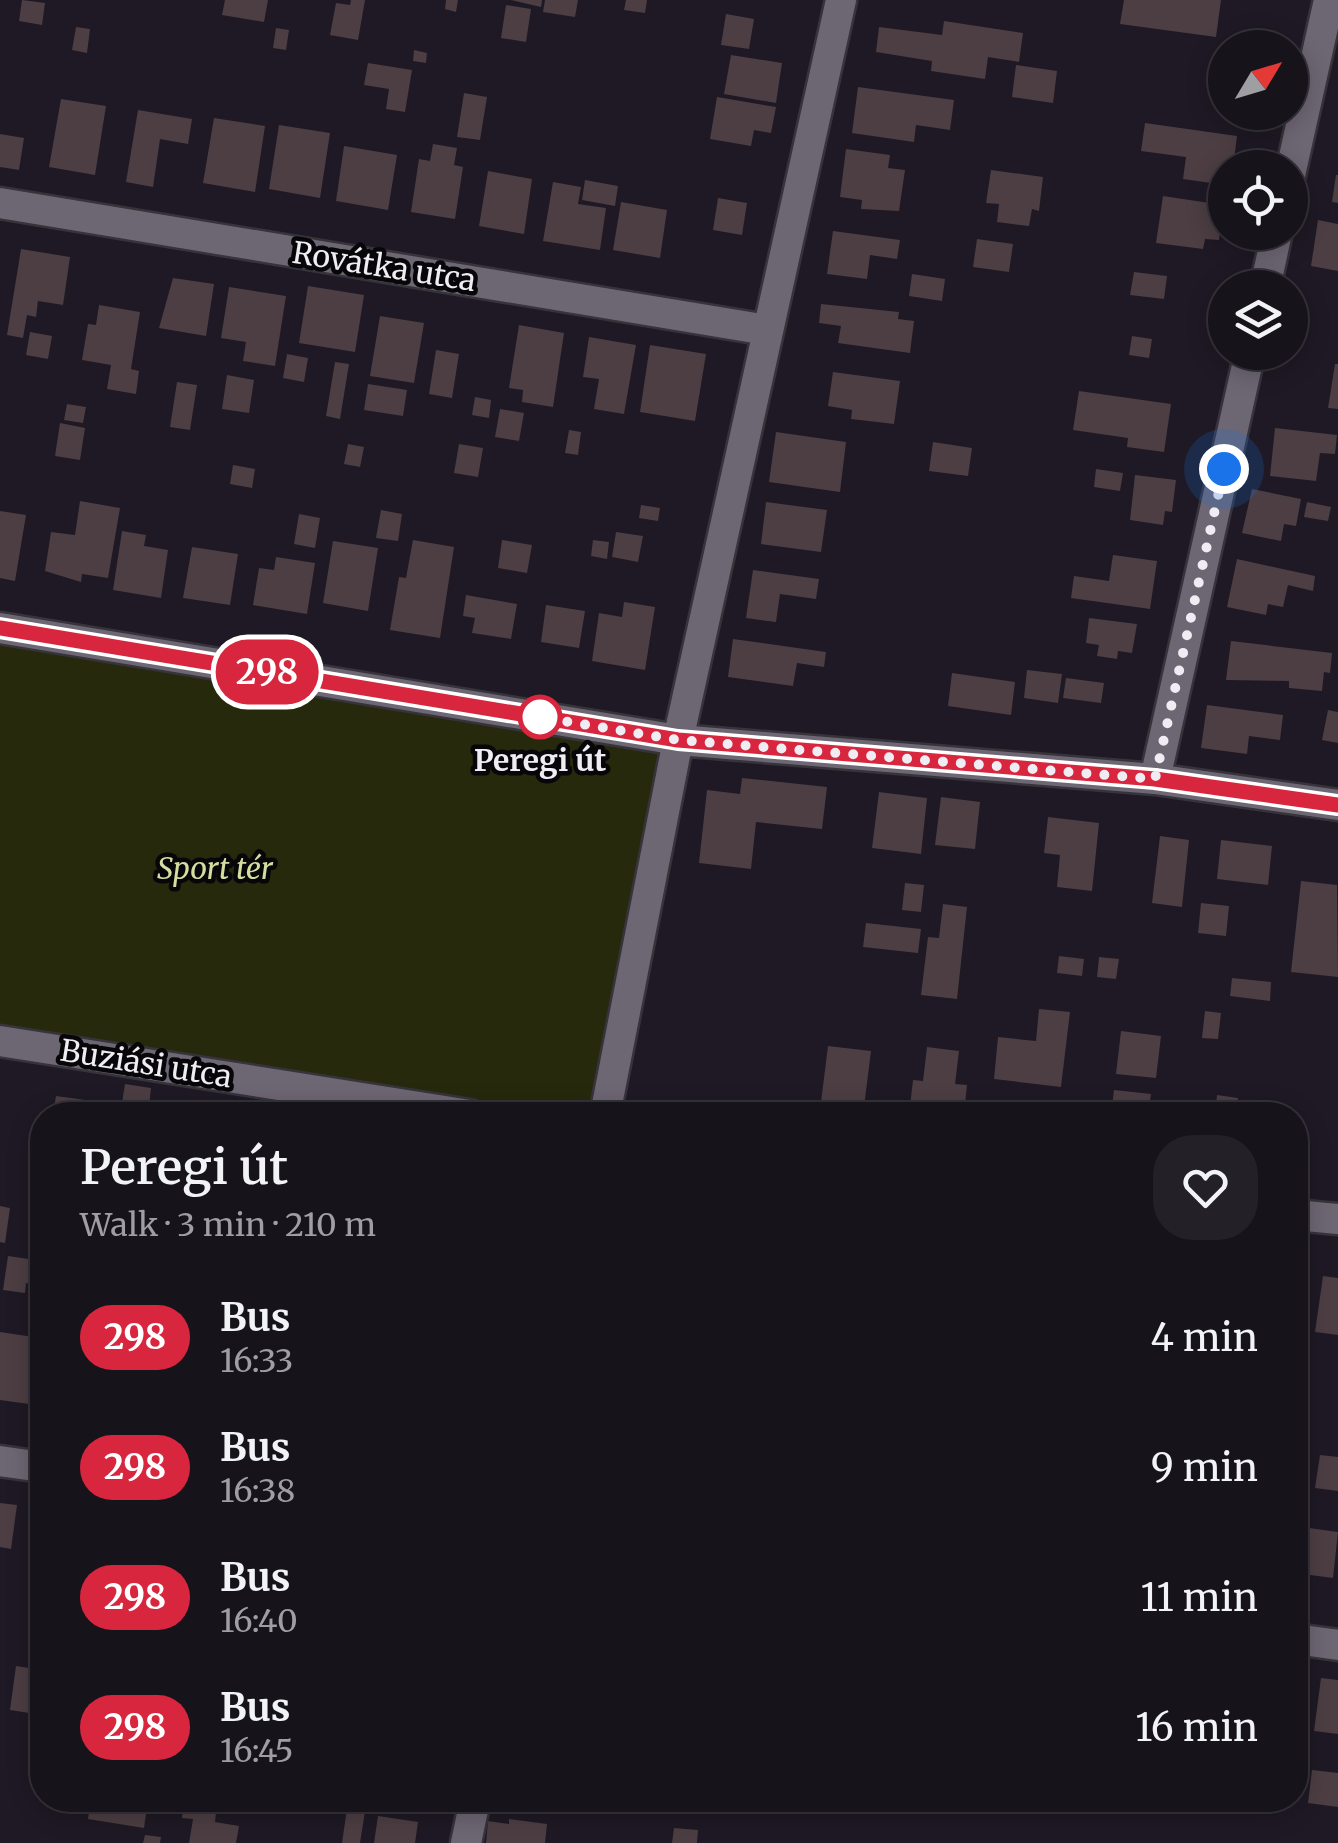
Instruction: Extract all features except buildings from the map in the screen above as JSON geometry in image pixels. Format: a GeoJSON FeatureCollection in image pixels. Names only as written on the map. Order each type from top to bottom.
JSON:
{"type":"FeatureCollection","features":[{"type":"Feature","properties":{"kind":"street"},"geometry":{"type":"LineString","coordinates":[[608,1102],[678,740],[842,0]]}},
{"type":"Feature","properties":{"kind":"street"},"geometry":{"type":"LineString","coordinates":[[1296,150],[1329,0]]}},
{"type":"Feature","properties":{"kind":"street","name":"Rovátka utca"},"geometry":{"type":"LineString","coordinates":[[0,204],[767,330]]}},
{"type":"Feature","properties":{"kind":"street"},"geometry":{"type":"LineString","coordinates":[[1155,779],[1246,370]]}},
{"type":"Feature","properties":{"kind":"street"},"geometry":{"type":"LineString","coordinates":[[0,628],[678,740],[1155,779],[1338,806]]}},
{"type":"Feature","properties":{"kind":"street","name":"Buziási utca"},"geometry":{"type":"LineString","coordinates":[[0,1041],[387,1102]]}},
{"type":"Feature","properties":{"kind":"street"},"geometry":{"type":"LineString","coordinates":[[1308,1216],[1338,1220]]}},
{"type":"Feature","properties":{"kind":"street"},"geometry":{"type":"LineString","coordinates":[[0,1461],[30,1465]]}},
{"type":"Feature","properties":{"kind":"street"},"geometry":{"type":"LineString","coordinates":[[1308,1641],[1338,1645]]}},
{"type":"Feature","properties":{"kind":"street"},"geometry":{"type":"LineString","coordinates":[[466,1843],[472,1812]]}},
{"type":"Feature","properties":{"kind":"green space","name":"Sport tér"},"geometry":{"type":"Polygon","coordinates":[[[0,628],[678,740],[608,1102],[387,1102],[0,1041],[0,628]]]}},
{"type":"Feature","properties":{"kind":"bus line","name":"298"},"geometry":{"type":"LineString","coordinates":[[0,628],[678,740],[1155,779],[1338,805]]}},
{"type":"Feature","properties":{"kind":"place","name":"Peregi út"},"geometry":{"type":"Point","coordinates":[540,717]}},
{"type":"Feature","properties":{"kind":"route"},"geometry":{"type":"LineString","coordinates":[[540,717],[527,715],[678,740],[1155,779],[1224,469]]}}]}
